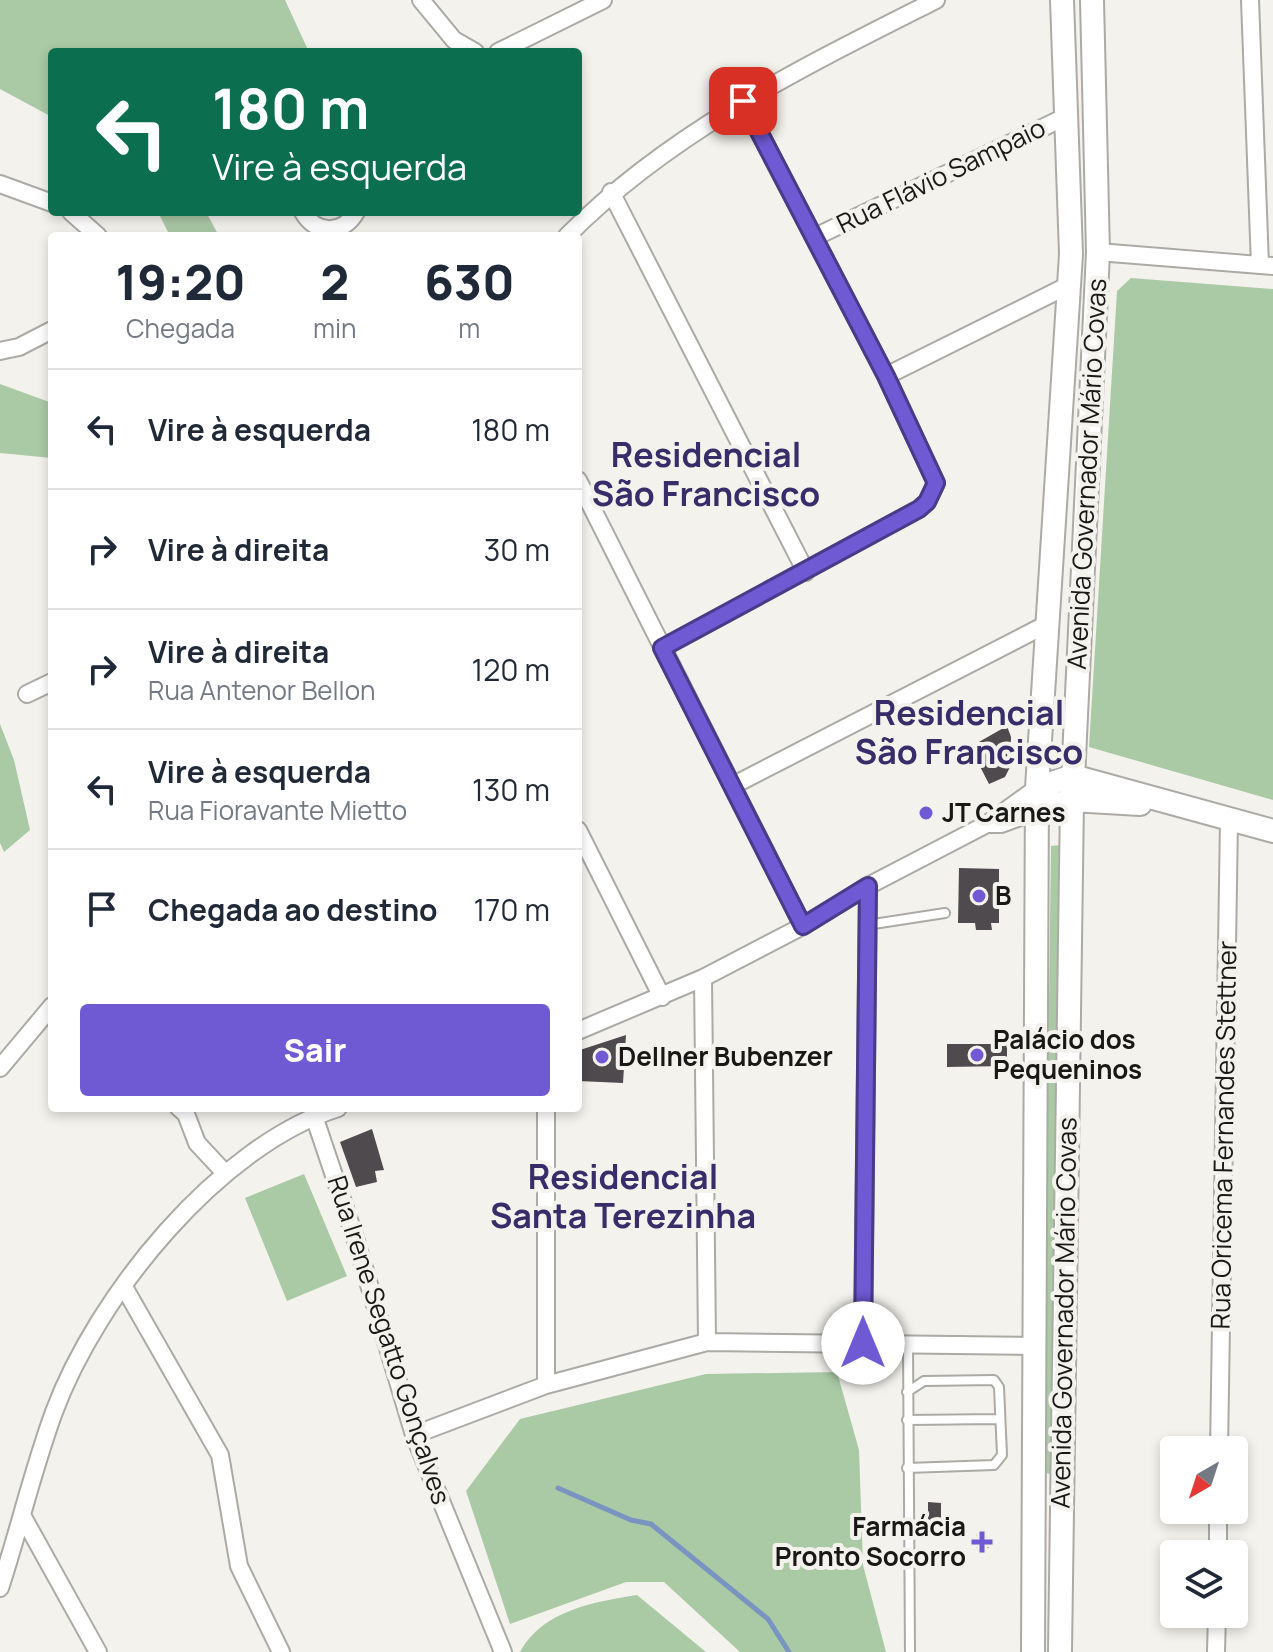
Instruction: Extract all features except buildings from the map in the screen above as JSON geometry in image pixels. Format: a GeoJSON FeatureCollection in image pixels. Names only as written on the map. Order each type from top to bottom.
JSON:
{"type":"FeatureCollection","features":[{"type":"Feature","properties":{"kind":"main road","name":"Avenida Governador Mário Covas"},"geometry":{"type":"LineString","coordinates":[[1033,1652],[1032,1346],[1038,799],[1045,625],[1069,285],[1062,0]]}},
{"type":"Feature","properties":{"kind":"main road","name":"Avenida Governador Mário Covas"},"geometry":{"type":"LineString","coordinates":[[1060,1652],[1072,800],[1098,252],[1092,0]]}},
{"type":"Feature","properties":{"kind":"main road"},"geometry":{"type":"LineString","coordinates":[[1038,799],[1073,776],[1273,831]]}},
{"type":"Feature","properties":{"kind":"main road"},"geometry":{"type":"LineString","coordinates":[[1038,799],[1137,804],[1156,800]]}},
{"type":"Feature","properties":{"kind":"main road","name":"Avenida Governador Mário Covas"},"geometry":{"type":"LineString","coordinates":[[1032,1515],[1048,1524],[1051,1606],[1060,1620]]}},
{"type":"Feature","properties":{"kind":"street"},"geometry":{"type":"LineString","coordinates":[[421,0],[454,40],[467,48]]}},
{"type":"Feature","properties":{"kind":"street"},"geometry":{"type":"LineString","coordinates":[[571,232],[611,192],[743,101],[936,0]]}},
{"type":"Feature","properties":{"kind":"street"},"geometry":{"type":"LineString","coordinates":[[1098,252],[1267,266],[1250,0]]}},
{"type":"Feature","properties":{"kind":"street"},"geometry":{"type":"LineString","coordinates":[[506,48],[599,1]]}},
{"type":"Feature","properties":{"kind":"street"},"geometry":{"type":"LineString","coordinates":[[662,648],[919,509],[933,493],[936,483],[886,376],[743,101]]}},
{"type":"Feature","properties":{"kind":"street","name":"Rua Flávio Sampaio"},"geometry":{"type":"LineString","coordinates":[[815,237],[1067,116]]}},
{"type":"Feature","properties":{"kind":"street"},"geometry":{"type":"LineString","coordinates":[[0,184],[48,202]]}},
{"type":"Feature","properties":{"kind":"street"},"geometry":{"type":"LineString","coordinates":[[611,192],[806,572]]}},
{"type":"Feature","properties":{"kind":"street"},"geometry":{"type":"LineString","coordinates":[[76,216],[94,232]]}},
{"type":"Feature","properties":{"kind":"street"},"geometry":{"type":"LineString","coordinates":[[306,216],[323,230],[344,232]]}},
{"type":"Feature","properties":{"kind":"street"},"geometry":{"type":"LineString","coordinates":[[886,376],[1069,285]]}},
{"type":"Feature","properties":{"kind":"street"},"geometry":{"type":"LineString","coordinates":[[0,351],[19,347],[48,332]]}},
{"type":"Feature","properties":{"kind":"street"},"geometry":{"type":"LineString","coordinates":[[582,488],[803,926]]}},
{"type":"Feature","properties":{"kind":"street"},"geometry":{"type":"LineString","coordinates":[[732,786],[1045,625]]}},
{"type":"Feature","properties":{"kind":"street"},"geometry":{"type":"LineString","coordinates":[[27,694],[48,684]]}},
{"type":"Feature","properties":{"kind":"street"},"geometry":{"type":"LineString","coordinates":[[582,1029],[703,978],[803,926],[868,886],[1038,799]]}},
{"type":"Feature","properties":{"kind":"street","name":"Rua Oricema Fernandes Stettner"},"geometry":{"type":"LineString","coordinates":[[1219,1436],[1229,820]]}},
{"type":"Feature","properties":{"kind":"street"},"geometry":{"type":"LineString","coordinates":[[582,838],[662,997]]}},
{"type":"Feature","properties":{"kind":"street"},"geometry":{"type":"LineString","coordinates":[[863,1343],[868,886]]}},
{"type":"Feature","properties":{"kind":"street"},"geometry":{"type":"LineString","coordinates":[[703,978],[707,1342]]}},
{"type":"Feature","properties":{"kind":"street"},"geometry":{"type":"LineString","coordinates":[[0,1068],[48,1011]]}},
{"type":"Feature","properties":{"kind":"street"},"geometry":{"type":"LineString","coordinates":[[184,1112],[197,1143],[225,1173]]}},
{"type":"Feature","properties":{"kind":"street"},"geometry":{"type":"LineString","coordinates":[[0,1588],[54,1411],[75,1364],[124,1287],[182,1216],[225,1173],[249,1153],[326,1112]]}},
{"type":"Feature","properties":{"kind":"street"},"geometry":{"type":"LineString","coordinates":[[546,1112],[546,1385]]}},
{"type":"Feature","properties":{"kind":"street","name":"Rua Irene Segatto Gonçalves"},"geometry":{"type":"LineString","coordinates":[[314,1116],[414,1435],[503,1652]]}},
{"type":"Feature","properties":{"kind":"street"},"geometry":{"type":"LineString","coordinates":[[124,1287],[220,1455],[239,1566],[281,1652]]}},
{"type":"Feature","properties":{"kind":"street"},"geometry":{"type":"LineString","coordinates":[[414,1435],[546,1385],[707,1342],[1032,1346]]}},
{"type":"Feature","properties":{"kind":"street"},"geometry":{"type":"LineString","coordinates":[[23,1517],[98,1652]]}},
{"type":"Feature","properties":{"kind":"street"},"geometry":{"type":"LineString","coordinates":[[1216,1652],[1217,1628]]}},
{"type":"Feature","properties":{"kind":"lane"},"geometry":{"type":"LineString","coordinates":[[867,925],[945,913]]}},
{"type":"Feature","properties":{"kind":"lane"},"geometry":{"type":"LineString","coordinates":[[908,1344],[910,1652]]}},
{"type":"Feature","properties":{"kind":"lane"},"geometry":{"type":"LineString","coordinates":[[907,1392],[924,1381],[994,1380],[999,1387],[1000,1462],[907,1468]]}},
{"type":"Feature","properties":{"kind":"lane"},"geometry":{"type":"LineString","coordinates":[[907,1420],[998,1419]]}},
{"type":"Feature","properties":{"kind":"green space"},"geometry":{"type":"Polygon","coordinates":[[[0,0],[285,0],[307,48],[48,48],[48,115],[0,89],[0,0]]]}},
{"type":"Feature","properties":{"kind":"green space"},"geometry":{"type":"Polygon","coordinates":[[[160,216],[208,216],[217,232],[168,232],[160,216]]]}},
{"type":"Feature","properties":{"kind":"green space"},"geometry":{"type":"Polygon","coordinates":[[[1131,278],[1273,289],[1273,800],[1089,747],[1117,291],[1131,278]]]}},
{"type":"Feature","properties":{"kind":"green space"},"geometry":{"type":"Polygon","coordinates":[[[0,384],[48,402],[48,458],[0,453],[0,384]]]}},
{"type":"Feature","properties":{"kind":"green space"},"geometry":{"type":"Polygon","coordinates":[[[0,724],[14,760],[30,830],[4,852],[0,843],[0,724]]]}},
{"type":"Feature","properties":{"kind":"green space"},"geometry":{"type":"Polygon","coordinates":[[[1060,845],[1053,1474],[1043,1473],[1051,846],[1060,845]]]}},
{"type":"Feature","properties":{"kind":"green space"},"geometry":{"type":"Polygon","coordinates":[[[304,1174],[347,1276],[287,1301],[245,1198],[304,1174]]]}},
{"type":"Feature","properties":{"kind":"green space"},"geometry":{"type":"Polygon","coordinates":[[[837,1372],[859,1450],[863,1565],[886,1652],[740,1652],[664,1582],[626,1582],[510,1624],[466,1491],[520,1419],[706,1374],[837,1372]]]}},
{"type":"Feature","properties":{"kind":"green space"},"geometry":{"type":"Polygon","coordinates":[[[637,1595],[706,1652],[520,1652],[542,1626],[556,1617],[587,1605],[637,1595]]]}},
{"type":"Feature","properties":{"kind":"waterway"},"geometry":{"type":"LineString","coordinates":[[558,1488],[631,1520],[651,1524],[768,1619],[789,1652]]}},
{"type":"Feature","properties":{"kind":"place","name":"JT Carnes"},"geometry":{"type":"Point","coordinates":[926,813]}},
{"type":"Feature","properties":{"kind":"place","name":"B"},"geometry":{"type":"Point","coordinates":[979,896]}},
{"type":"Feature","properties":{"kind":"place","name":"Palácio dos Pequeninos"},"geometry":{"type":"Point","coordinates":[977,1055]}},
{"type":"Feature","properties":{"kind":"place","name":"Dellner Bubenzer"},"geometry":{"type":"Point","coordinates":[602,1057]}},
{"type":"Feature","properties":{"kind":"place","name":"Farmácia Pronto Socorro"},"geometry":{"type":"Point","coordinates":[982,1542]}},
{"type":"Feature","properties":{"kind":"district","name":"Residencial São Francisco"},"geometry":{"type":"Point","coordinates":[706,474]}},
{"type":"Feature","properties":{"kind":"district","name":"Residencial São Francisco"},"geometry":{"type":"Point","coordinates":[969,732]}},
{"type":"Feature","properties":{"kind":"district","name":"Residencial Santa Terezinha"},"geometry":{"type":"Point","coordinates":[623,1196]}},
{"type":"Feature","properties":{"kind":"route"},"geometry":{"type":"LineString","coordinates":[[743,101],[886,376],[936,483],[933,493],[919,509],[662,648],[803,926],[868,886],[863,1343]]}}]}
